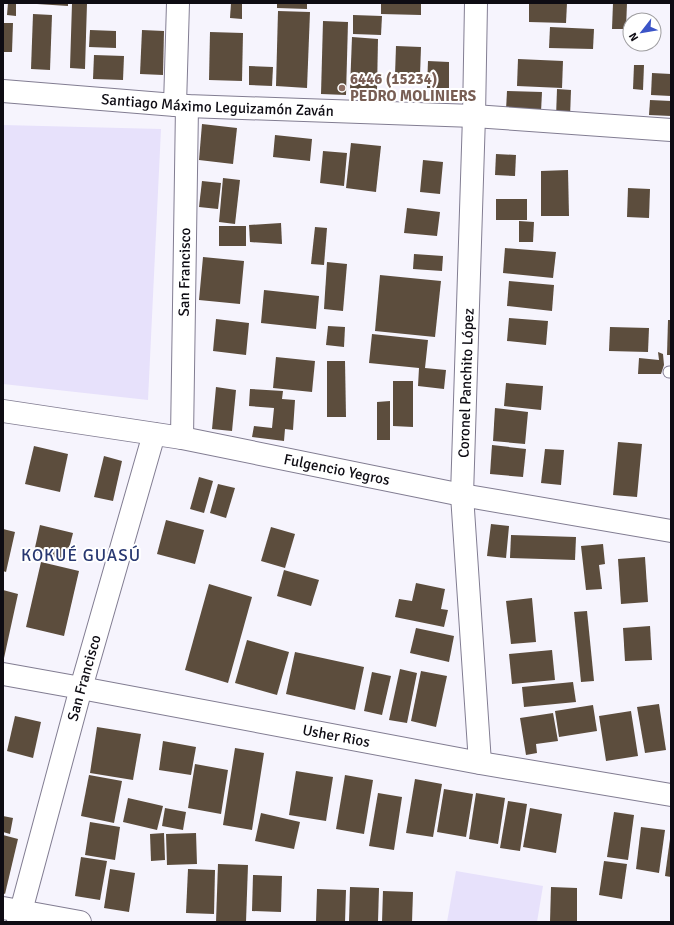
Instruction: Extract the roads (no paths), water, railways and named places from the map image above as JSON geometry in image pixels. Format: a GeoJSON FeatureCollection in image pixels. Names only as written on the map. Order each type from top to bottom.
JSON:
{"type":"FeatureCollection","features":[{"type":"Feature","properties":{"kind":"street","name":"San Francisco"},"geometry":{"type":"LineString","coordinates":[[178,3],[181,105],[182,438]]}},
{"type":"Feature","properties":{"kind":"street","name":"Coronel Panchito López"},"geometry":{"type":"LineString","coordinates":[[476,3],[474,116],[462,495],[480,763]]}},
{"type":"Feature","properties":{"kind":"street","name":"Santiago Máximo Leguizamón Zaván"},"geometry":{"type":"LineString","coordinates":[[3,91],[181,105],[474,116],[671,130]]}},
{"type":"Feature","properties":{"kind":"street","name":"Fulgencio Yegros"},"geometry":{"type":"LineString","coordinates":[[3,411],[182,438],[462,495],[671,531]]}},
{"type":"Feature","properties":{"kind":"street","name":"San Francisco"},"geometry":{"type":"LineString","coordinates":[[14,914],[154,434]]}},
{"type":"Feature","properties":{"kind":"street","name":"Usher Rios"},"geometry":{"type":"LineString","coordinates":[[3,674],[480,763],[671,795]]}},
{"type":"Feature","properties":{"kind":"street"},"geometry":{"type":"LineString","coordinates":[[14,914],[80,922]]}},
{"type":"Feature","properties":{"kind":"place","name":"6446 (15234) PEDRO MOLINIERS"},"geometry":{"type":"Point","coordinates":[342,88]}},
{"type":"Feature","properties":{"kind":"district","name":"KOKUÉ GUASÚ"},"geometry":{"type":"Point","coordinates":[81,555]}}]}
